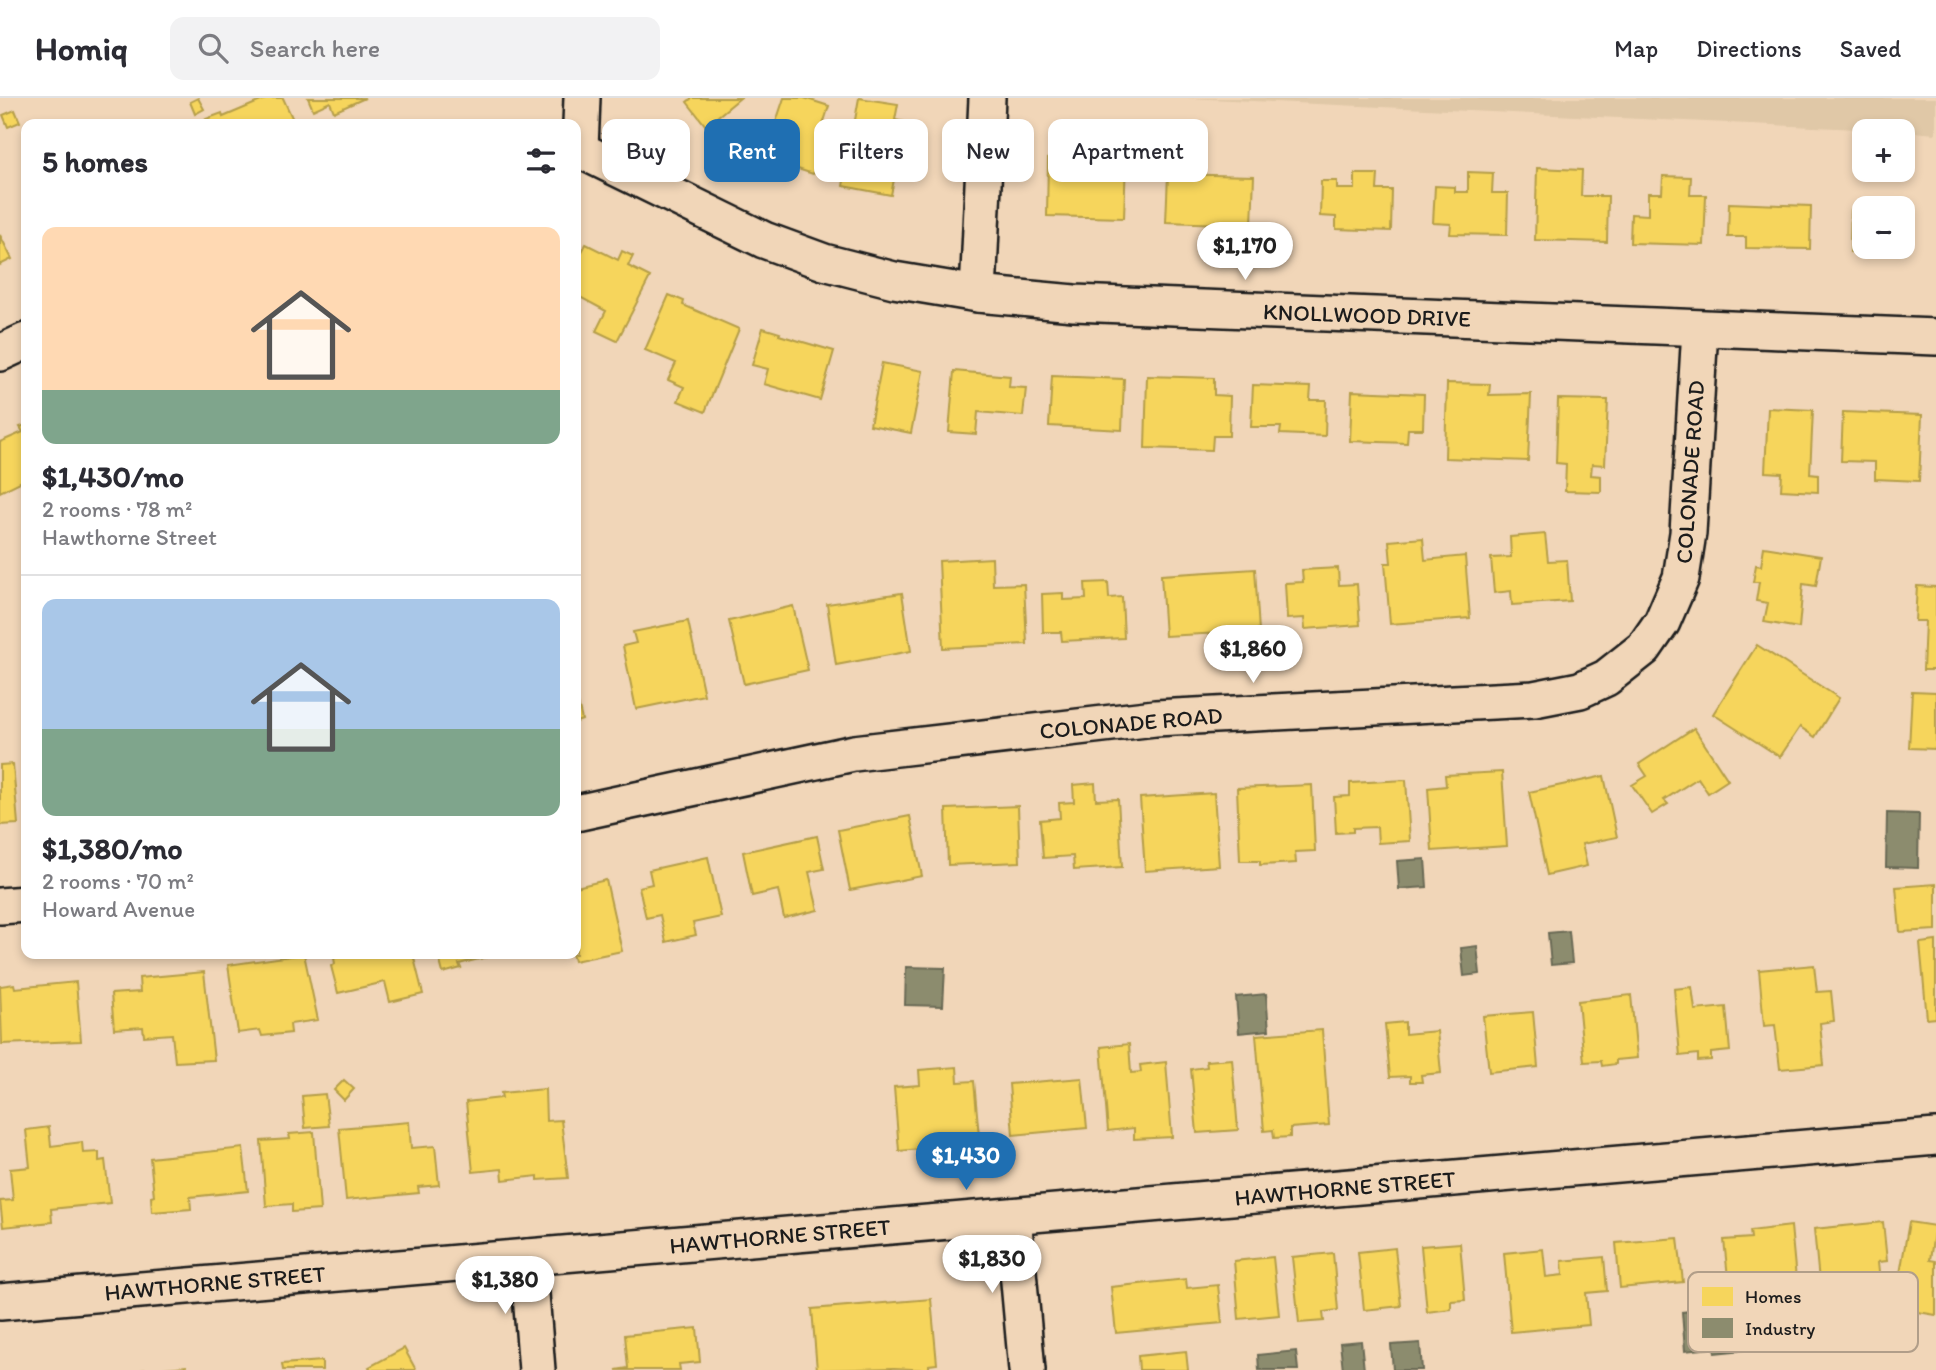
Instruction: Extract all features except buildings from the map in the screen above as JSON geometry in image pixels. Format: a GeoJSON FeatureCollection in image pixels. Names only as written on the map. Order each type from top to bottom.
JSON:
{"type":"FeatureCollection","features":[{"type":"Feature","properties":{"kind":"street"},"geometry":{"type":"LineString","coordinates":[[580,119],[582,98]]}},
{"type":"Feature","properties":{"kind":"street"},"geometry":{"type":"LineString","coordinates":[[978,294],[987,98]]}},
{"type":"Feature","properties":{"kind":"street","name":"KNOLLWOOD DRIVE"},"geometry":{"type":"LineString","coordinates":[[581,150],[764,240],[811,258],[894,280],[978,294],[1088,304],[1936,337]]}},
{"type":"Feature","properties":{"kind":"street","name":"COLONADE ROAD"},"geometry":{"type":"LineString","coordinates":[[581,812],[854,752],[1155,718],[1534,699],[1580,690],[1606,678],[1644,648],[1662,622],[1681,578],[1688,533],[1700,329]]}},
{"type":"Feature","properties":{"kind":"street"},"geometry":{"type":"LineString","coordinates":[[0,353],[21,343]]}},
{"type":"Feature","properties":{"kind":"street"},"geometry":{"type":"LineString","coordinates":[[0,906],[21,904]]}},
{"type":"Feature","properties":{"kind":"street","name":"HAWTHORNE STREET"},"geometry":{"type":"LineString","coordinates":[[0,1302],[1936,1137]]}},
{"type":"Feature","properties":{"kind":"street"},"geometry":{"type":"LineString","coordinates":[[1013,1216],[1027,1370]]}},
{"type":"Feature","properties":{"kind":"street"},"geometry":{"type":"LineString","coordinates":[[528,1257],[537,1370]]}},
{"type":"Feature","properties":{"kind":"shaded area"},"geometry":{"type":"Polygon","coordinates":[[[1187,98],[1936,98],[1936,134],[1915,132],[1915,119],[1852,119],[1852,129],[1187,98]]]}}]}
